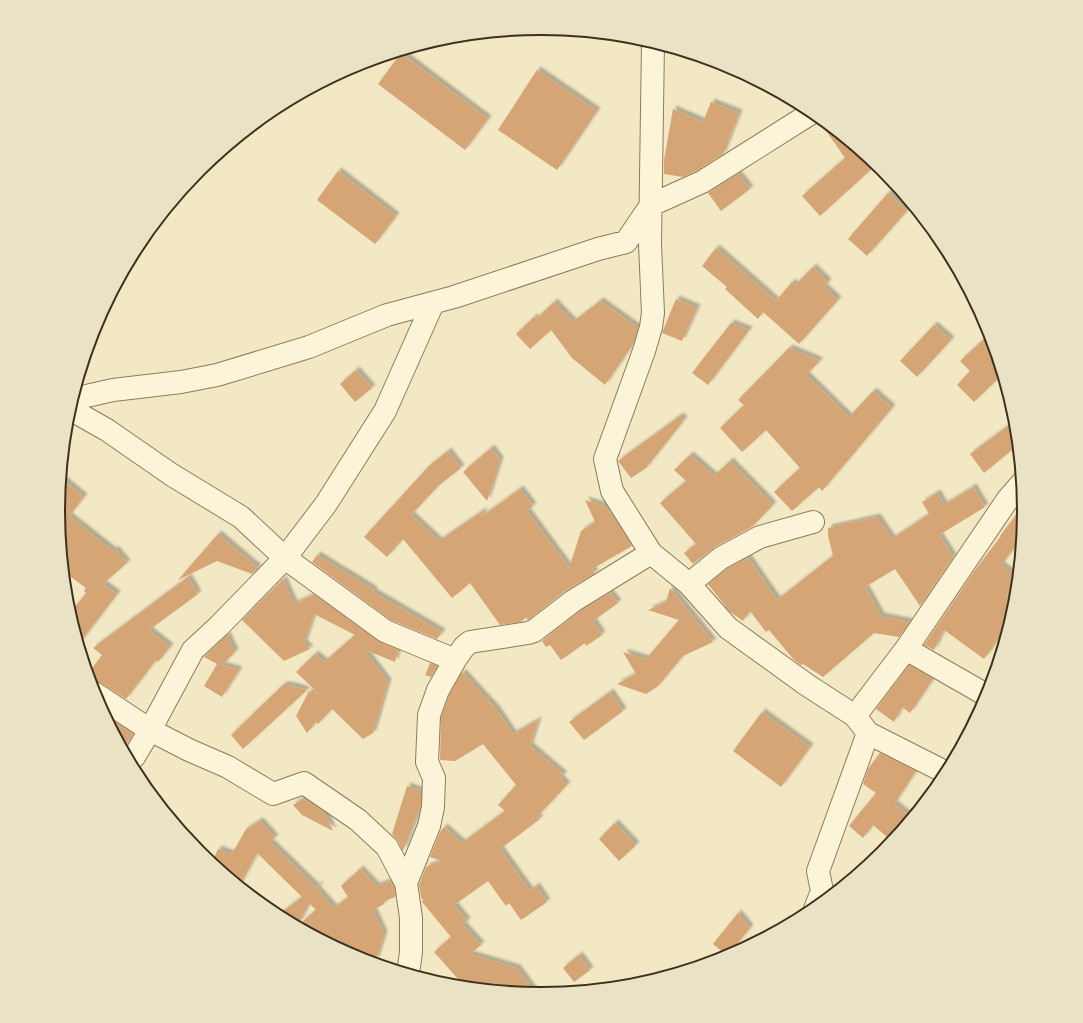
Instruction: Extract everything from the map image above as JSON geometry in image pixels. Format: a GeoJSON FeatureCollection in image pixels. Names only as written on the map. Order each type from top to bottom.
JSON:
{"type":"FeatureCollection","features":[{"type":"Feature","properties":{"kind":"street"},"geometry":{"type":"LineString","coordinates":[[653,48],[651,327],[644,351],[605,459],[612,491],[651,553],[689,584],[728,628],[807,685],[855,716],[868,733],[942,770]]}},
{"type":"Feature","properties":{"kind":"street"},"geometry":{"type":"LineString","coordinates":[[79,399],[114,390],[181,382],[216,375],[309,347],[387,315],[433,303],[598,249],[626,242],[651,205],[702,182],[807,116]]}},
{"type":"Feature","properties":{"kind":"street"},"geometry":{"type":"LineString","coordinates":[[626,242],[651,263]]}},
{"type":"Feature","properties":{"kind":"street"},"geometry":{"type":"LineString","coordinates":[[134,757],[193,650],[219,626],[285,558],[326,504],[385,411],[433,303]]}},
{"type":"Feature","properties":{"kind":"street"},"geometry":{"type":"LineString","coordinates":[[76,412],[107,430],[172,475],[241,517],[285,558],[385,631],[455,660]]}},
{"type":"Feature","properties":{"kind":"street"},"geometry":{"type":"LineString","coordinates":[[855,716],[906,649],[1008,499],[1017,488]]}},
{"type":"Feature","properties":{"kind":"street"},"geometry":{"type":"LineString","coordinates":[[689,584],[721,558],[760,537],[813,522]]}},
{"type":"Feature","properties":{"kind":"street"},"geometry":{"type":"LineString","coordinates":[[406,883],[429,826],[433,807],[434,778],[427,762],[429,715],[438,690],[464,647],[470,642],[528,634],[534,631],[573,601],[651,553]]}},
{"type":"Feature","properties":{"kind":"street"},"geometry":{"type":"LineString","coordinates":[[906,649],[982,693]]}},
{"type":"Feature","properties":{"kind":"street"},"geometry":{"type":"LineString","coordinates":[[103,699],[150,730],[228,768],[273,794],[304,783],[358,820],[386,847],[406,883],[411,918],[411,952],[409,969]]}},
{"type":"Feature","properties":{"kind":"street"},"geometry":{"type":"LineString","coordinates":[[819,899],[822,891],[818,871],[868,733]]}},
{"type":"Feature","properties":{"kind":"building"},"geometry":{"type":"Polygon","coordinates":[[[404,55],[488,119],[465,150],[378,84],[398,57],[404,55]]]}},
{"type":"Feature","properties":{"kind":"building"},"geometry":{"type":"Polygon","coordinates":[[[537,70],[597,111],[557,170],[498,130],[537,70]]]}},
{"type":"Feature","properties":{"kind":"building"},"geometry":{"type":"Polygon","coordinates":[[[711,102],[739,113],[723,154],[696,171],[683,177],[664,174],[664,160],[673,109],[703,122],[711,102]]]}},
{"type":"Feature","properties":{"kind":"building"},"geometry":{"type":"Polygon","coordinates":[[[824,128],[856,153],[872,169],[820,216],[802,196],[845,158],[824,128]]]}},
{"type":"Feature","properties":{"kind":"building"},"geometry":{"type":"Polygon","coordinates":[[[338,171],[396,216],[375,244],[317,200],[338,171]]]}},
{"type":"Feature","properties":{"kind":"building"},"geometry":{"type":"Polygon","coordinates":[[[738,174],[750,189],[721,211],[708,193],[738,174]]]}},
{"type":"Feature","properties":{"kind":"building"},"geometry":{"type":"Polygon","coordinates":[[[888,193],[907,211],[867,256],[848,239],[888,193]]]}},
{"type":"Feature","properties":{"kind":"building"},"geometry":{"type":"Polygon","coordinates":[[[716,248],[776,301],[792,282],[795,285],[813,267],[828,282],[824,287],[838,300],[799,344],[763,312],[758,319],[725,289],[727,287],[702,266],[716,248]]]}},
{"type":"Feature","properties":{"kind":"building"},"geometry":{"type":"Polygon","coordinates":[[[676,299],[697,308],[682,341],[662,333],[676,299]]]}},
{"type":"Feature","properties":{"kind":"building"},"geometry":{"type":"Polygon","coordinates":[[[600,301],[638,328],[633,344],[605,385],[572,358],[551,330],[530,349],[516,334],[534,317],[536,319],[554,302],[573,322],[600,301]]]}},
{"type":"Feature","properties":{"kind":"building"},"geometry":{"type":"Polygon","coordinates":[[[731,323],[749,330],[708,385],[692,373],[731,323]]]}},
{"type":"Feature","properties":{"kind":"building"},"geometry":{"type":"Polygon","coordinates":[[[934,325],[951,340],[917,377],[900,361],[934,325]]]}},
{"type":"Feature","properties":{"kind":"building"},"geometry":{"type":"Polygon","coordinates":[[[985,338],[999,378],[974,402],[957,385],[970,371],[960,361],[985,338]]]}},
{"type":"Feature","properties":{"kind":"building"},"geometry":{"type":"Polygon","coordinates":[[[789,348],[820,361],[806,375],[849,417],[873,391],[892,408],[822,491],[819,487],[792,511],[774,492],[800,468],[766,430],[742,452],[720,428],[744,405],[738,400],[789,348]]]}},
{"type":"Feature","properties":{"kind":"building"},"geometry":{"type":"Polygon","coordinates":[[[356,370],[372,388],[355,402],[340,384],[356,370]]]}},
{"type":"Feature","properties":{"kind":"building"},"geometry":{"type":"Polygon","coordinates":[[[680,416],[684,420],[646,468],[631,478],[618,461],[680,416]]]}},
{"type":"Feature","properties":{"kind":"building"},"geometry":{"type":"Polygon","coordinates":[[[1010,424],[1014,448],[984,473],[970,454],[1010,424]]]}},
{"type":"Feature","properties":{"kind":"building"},"geometry":{"type":"Polygon","coordinates":[[[491,448],[500,460],[487,501],[463,472],[491,448]]]}},
{"type":"Feature","properties":{"kind":"building"},"geometry":{"type":"Polygon","coordinates":[[[448,451],[461,468],[438,486],[411,515],[439,541],[484,510],[481,517],[520,489],[533,506],[527,511],[569,568],[581,531],[595,522],[585,500],[607,507],[632,546],[592,569],[595,573],[565,591],[528,620],[526,617],[521,622],[500,625],[470,583],[452,598],[403,539],[387,557],[364,537],[429,466],[448,451]]]}},
{"type":"Feature","properties":{"kind":"building"},"geometry":{"type":"Polygon","coordinates":[[[690,455],[714,476],[730,461],[773,505],[752,527],[715,547],[693,564],[684,553],[696,544],[660,503],[686,481],[674,470],[690,455]]]}},
{"type":"Feature","properties":{"kind":"building"},"geometry":{"type":"Polygon","coordinates":[[[66,482],[84,497],[69,516],[113,551],[115,549],[127,563],[103,584],[117,594],[82,640],[75,607],[86,593],[84,591],[86,588],[69,576],[66,543],[66,482]]]}},
{"type":"Feature","properties":{"kind":"building"},"geometry":{"type":"Polygon","coordinates":[[[973,487],[985,507],[939,535],[953,557],[920,606],[895,569],[865,587],[881,616],[910,622],[899,637],[874,633],[823,677],[794,660],[769,630],[766,632],[750,611],[743,621],[729,611],[708,584],[728,568],[748,558],[777,600],[833,556],[828,536],[828,528],[877,517],[892,539],[929,514],[922,502],[937,493],[944,505],[973,487]]]}},
{"type":"Feature","properties":{"kind":"building"},"geometry":{"type":"Polygon","coordinates":[[[1018,512],[1017,544],[1001,565],[1014,575],[1012,587],[1006,595],[1010,598],[1002,634],[984,659],[944,630],[934,650],[924,645],[973,573],[1001,536],[1018,512]]]}},
{"type":"Feature","properties":{"kind":"building"},"geometry":{"type":"Polygon","coordinates":[[[218,534],[258,568],[252,574],[217,561],[178,580],[218,534]]]}},
{"type":"Feature","properties":{"kind":"building"},"geometry":{"type":"Polygon","coordinates":[[[317,555],[374,590],[373,592],[442,632],[437,639],[391,620],[312,562],[317,555]]]}},
{"type":"Feature","properties":{"kind":"building"},"geometry":{"type":"Polygon","coordinates":[[[188,577],[198,594],[149,630],[170,647],[158,662],[156,660],[126,699],[96,681],[92,669],[102,655],[93,648],[188,577]]]}},
{"type":"Feature","properties":{"kind":"building"},"geometry":{"type":"Polygon","coordinates":[[[283,579],[294,604],[314,595],[378,641],[398,650],[395,662],[363,649],[388,682],[373,733],[363,739],[332,709],[318,724],[316,722],[307,733],[296,716],[309,691],[319,694],[296,672],[315,654],[324,662],[355,635],[314,614],[304,643],[310,649],[284,661],[242,620],[283,579]]]}},
{"type":"Feature","properties":{"kind":"building"},"geometry":{"type":"Polygon","coordinates":[[[670,588],[713,642],[683,656],[657,687],[646,694],[617,684],[636,674],[623,652],[646,659],[679,620],[648,610],[666,602],[670,588]]]}},
{"type":"Feature","properties":{"kind":"building"},"geometry":{"type":"Polygon","coordinates":[[[610,593],[618,603],[593,621],[602,635],[586,646],[585,643],[561,660],[550,645],[546,647],[542,641],[580,611],[610,593]]]}},
{"type":"Feature","properties":{"kind":"building"},"geometry":{"type":"Polygon","coordinates":[[[227,635],[235,652],[222,665],[239,670],[222,697],[204,686],[217,664],[204,657],[227,635]]]}},
{"type":"Feature","properties":{"kind":"building"},"geometry":{"type":"Polygon","coordinates":[[[430,663],[437,666],[431,677],[425,675],[430,663]]]}},
{"type":"Feature","properties":{"kind":"building"},"geometry":{"type":"Polygon","coordinates":[[[909,665],[933,679],[910,713],[902,707],[894,722],[876,709],[909,665]]]}},
{"type":"Feature","properties":{"kind":"building"},"geometry":{"type":"Polygon","coordinates":[[[462,672],[496,709],[513,734],[538,720],[530,746],[564,775],[560,778],[567,785],[537,817],[540,819],[500,849],[530,891],[536,886],[547,902],[521,920],[509,903],[506,906],[488,881],[454,905],[467,921],[463,925],[481,945],[470,954],[517,968],[531,988],[510,987],[460,981],[434,952],[451,937],[422,902],[423,900],[419,885],[426,867],[442,861],[430,857],[440,832],[444,827],[462,843],[505,811],[498,805],[516,785],[483,744],[455,761],[440,760],[441,717],[449,695],[462,672]]]}},
{"type":"Feature","properties":{"kind":"building"},"geometry":{"type":"Polygon","coordinates":[[[283,685],[307,690],[243,749],[231,735],[283,685]]]}},
{"type":"Feature","properties":{"kind":"building"},"geometry":{"type":"Polygon","coordinates":[[[610,692],[623,711],[584,740],[569,722],[610,692]]]}},
{"type":"Feature","properties":{"kind":"building"},"geometry":{"type":"Polygon","coordinates":[[[762,712],[810,747],[781,787],[733,751],[762,712]]]}},
{"type":"Feature","properties":{"kind":"building"},"geometry":{"type":"Polygon","coordinates":[[[113,721],[133,734],[126,744],[113,721]]]}},
{"type":"Feature","properties":{"kind":"building"},"geometry":{"type":"Polygon","coordinates":[[[880,753],[916,771],[894,804],[909,815],[888,838],[873,825],[863,838],[849,826],[876,793],[863,784],[868,769],[880,753]]]}},
{"type":"Feature","properties":{"kind":"building"},"geometry":{"type":"Polygon","coordinates":[[[407,786],[421,791],[421,805],[403,851],[398,841],[392,834],[407,786]]]}},
{"type":"Feature","properties":{"kind":"building"},"geometry":{"type":"Polygon","coordinates":[[[304,798],[324,812],[333,831],[302,815],[293,805],[304,798]]]}},
{"type":"Feature","properties":{"kind":"building"},"geometry":{"type":"Polygon","coordinates":[[[260,821],[275,838],[270,842],[316,887],[321,883],[317,889],[334,908],[348,897],[341,886],[360,869],[376,886],[391,881],[394,887],[395,897],[385,901],[384,904],[373,910],[384,934],[376,959],[331,939],[303,924],[303,921],[316,910],[309,903],[300,922],[283,912],[302,897],[257,853],[241,882],[214,857],[218,849],[232,854],[246,829],[260,821]]]}},
{"type":"Feature","properties":{"kind":"building"},"geometry":{"type":"Polygon","coordinates":[[[615,823],[636,845],[619,861],[599,839],[615,823]]]}},
{"type":"Feature","properties":{"kind":"building"},"geometry":{"type":"Polygon","coordinates":[[[738,913],[750,928],[734,947],[724,952],[713,944],[738,913]]]}},
{"type":"Feature","properties":{"kind":"building"},"geometry":{"type":"Polygon","coordinates":[[[579,955],[590,970],[574,982],[563,968],[579,955]]]}}]}
